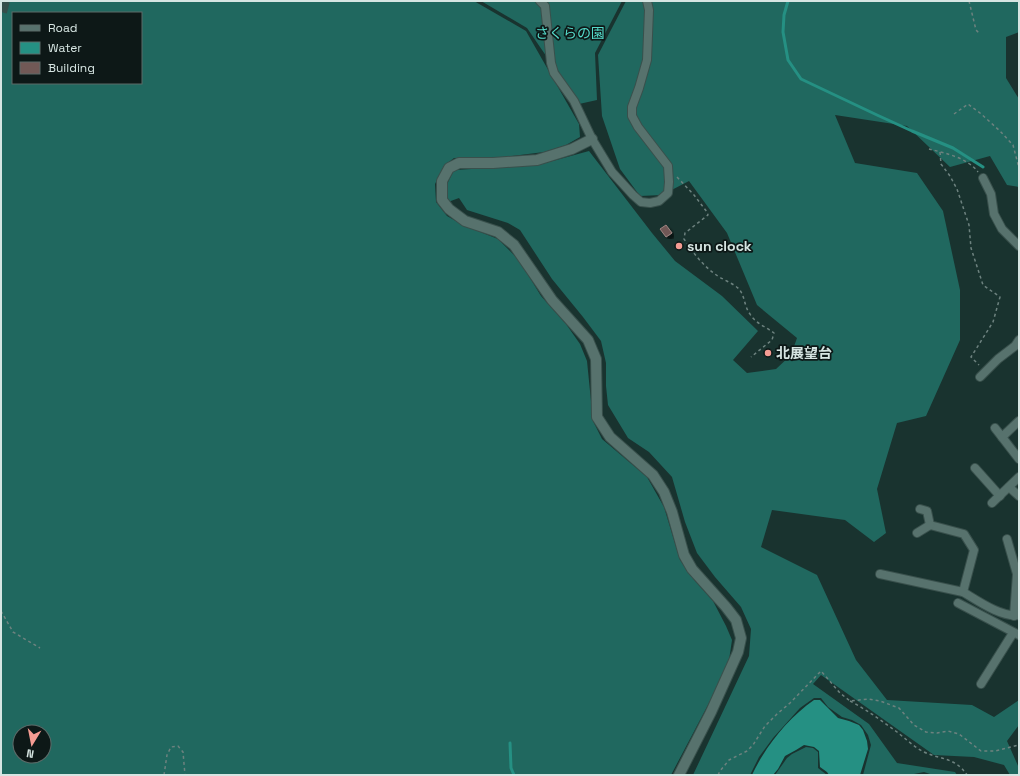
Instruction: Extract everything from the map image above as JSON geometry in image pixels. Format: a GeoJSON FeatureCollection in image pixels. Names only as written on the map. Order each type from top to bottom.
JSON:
{"type":"FeatureCollection","features":[{"type":"Feature","properties":{"kind":"street"},"geometry":{"type":"LineString","coordinates":[[540,1],[545,6],[551,63],[554,73],[574,101],[592,139],[612,172],[641,202],[650,203],[659,201],[668,193],[668,166],[638,127],[632,116],[632,107],[647,60],[649,10],[647,1]]}},
{"type":"Feature","properties":{"kind":"street"},"geometry":{"type":"LineString","coordinates":[[592,139],[572,149],[537,160],[493,163],[459,163],[449,168],[442,181],[442,200],[449,209],[465,221],[498,232],[514,245],[552,300],[588,340],[596,359],[597,417],[610,437],[657,480],[664,492],[672,512],[684,555],[692,569],[736,620],[741,638],[738,652],[711,712],[679,775]]}},
{"type":"Feature","properties":{"kind":"street"},"geometry":{"type":"LineString","coordinates":[[983,178],[991,194],[994,214],[1002,230],[1019,246]]}},
{"type":"Feature","properties":{"kind":"street"},"geometry":{"type":"LineString","coordinates":[[983,374],[1015,346],[1019,340]]}},
{"type":"Feature","properties":{"kind":"street"},"geometry":{"type":"LineString","coordinates":[[1002,437],[1019,421]]}},
{"type":"Feature","properties":{"kind":"street"},"geometry":{"type":"LineString","coordinates":[[995,428],[1019,459]]}},
{"type":"Feature","properties":{"kind":"street"},"geometry":{"type":"LineString","coordinates":[[976,468],[1000,496]]}},
{"type":"Feature","properties":{"kind":"street"},"geometry":{"type":"LineString","coordinates":[[992,503],[1019,477]]}},
{"type":"Feature","properties":{"kind":"street"},"geometry":{"type":"LineString","coordinates":[[1009,487],[1019,496]]}},
{"type":"Feature","properties":{"kind":"street"},"geometry":{"type":"LineString","coordinates":[[920,509],[927,511],[930,525]]}},
{"type":"Feature","properties":{"kind":"street"},"geometry":{"type":"LineString","coordinates":[[917,533],[930,525],[964,534],[974,550],[963,592]]}},
{"type":"Feature","properties":{"kind":"street"},"geometry":{"type":"LineString","coordinates":[[880,574],[963,592],[996,611],[1016,616],[1017,574],[1007,540]]}},
{"type":"Feature","properties":{"kind":"street"},"geometry":{"type":"LineString","coordinates":[[958,603],[984,621],[1016,634],[981,684]]}},
{"type":"Feature","properties":{"kind":"street"},"geometry":{"type":"LineString","coordinates":[[984,621],[991,608]]}},
{"type":"Feature","properties":{"kind":"path"},"geometry":{"type":"LineString","coordinates":[[968,1],[976,30],[980,34]]}},
{"type":"Feature","properties":{"kind":"path"},"geometry":{"type":"LineString","coordinates":[[954,114],[968,104],[980,113],[1012,145],[1019,168]]}},
{"type":"Feature","properties":{"kind":"path"},"geometry":{"type":"LineString","coordinates":[[929,149],[951,155],[974,167],[983,178]]}},
{"type":"Feature","properties":{"kind":"path"},"geometry":{"type":"LineString","coordinates":[[940,152],[941,164],[957,189],[969,224],[971,248],[983,285],[1000,297],[993,322],[971,357],[983,374]]}},
{"type":"Feature","properties":{"kind":"path"},"geometry":{"type":"LineString","coordinates":[[668,167],[708,212],[708,215],[685,233],[684,239],[709,270],[737,287],[743,293],[749,314],[757,322],[774,333],[772,340],[751,357]]}},
{"type":"Feature","properties":{"kind":"path"},"geometry":{"type":"LineString","coordinates":[[1,611],[13,632],[40,648]]}},
{"type":"Feature","properties":{"kind":"path"},"geometry":{"type":"LineString","coordinates":[[718,775],[729,760],[747,751],[753,745],[765,726],[821,671],[831,684],[850,701],[865,709],[925,752],[949,760],[963,769],[967,775]]}},
{"type":"Feature","properties":{"kind":"path"},"geometry":{"type":"LineString","coordinates":[[850,701],[880,701],[899,708],[914,725],[926,732],[937,733],[948,731],[958,734],[981,751],[995,751],[1019,745]]}},
{"type":"Feature","properties":{"kind":"path"},"geometry":{"type":"LineString","coordinates":[[164,775],[167,756],[171,747],[178,746],[182,752],[185,775]]}},
{"type":"Feature","properties":{"kind":"green space"},"geometry":{"type":"Polygon","coordinates":[[[1,1],[474,1],[526,31],[579,124],[580,137],[566,145],[544,152],[505,157],[454,158],[444,166],[435,184],[436,202],[447,216],[465,226],[498,239],[519,260],[541,296],[566,324],[580,344],[587,361],[593,421],[602,439],[647,477],[664,507],[680,560],[695,581],[713,601],[732,640],[728,667],[671,775],[1,775],[1,1]]]}},
{"type":"Feature","properties":{"kind":"green space","name":"さくらの園"},"geometry":{"type":"Polygon","coordinates":[[[481,1],[622,1],[595,53],[597,100],[579,104],[527,28],[481,1]]]}},
{"type":"Feature","properties":{"kind":"green space"},"geometry":{"type":"Polygon","coordinates":[[[626,1],[1019,1],[1019,32],[1006,37],[1006,78],[1019,99],[1019,187],[1007,185],[990,156],[950,167],[907,126],[835,115],[855,163],[917,173],[943,211],[960,290],[960,340],[926,416],[897,423],[877,489],[886,533],[874,542],[845,520],[772,510],[761,547],[817,575],[856,660],[887,700],[972,705],[994,717],[1019,700],[1019,725],[1007,741],[1019,768],[1019,775],[1010,775],[1004,765],[974,757],[934,755],[821,675],[813,684],[869,724],[897,763],[955,772],[957,775],[933,775],[924,772],[912,775],[863,775],[871,745],[868,735],[861,725],[842,717],[828,707],[821,698],[814,698],[800,708],[773,738],[759,757],[750,775],[693,775],[749,656],[751,629],[741,607],[715,577],[697,553],[685,522],[672,477],[649,452],[628,438],[608,405],[606,363],[601,341],[552,279],[520,230],[508,223],[467,210],[459,198],[448,202],[446,186],[454,170],[538,165],[589,151],[675,261],[722,296],[758,331],[733,360],[747,373],[776,369],[791,355],[797,338],[757,305],[727,233],[689,181],[662,195],[640,196],[620,169],[602,116],[598,55],[626,1]]]}},
{"type":"Feature","properties":{"kind":"green space"},"geometry":{"type":"Polygon","coordinates":[[[806,747],[813,748],[818,752],[818,768],[827,775],[775,775],[787,758],[806,747]]]}},
{"type":"Feature","properties":{"kind":"water"},"geometry":{"type":"Polygon","coordinates":[[[814,700],[820,700],[838,718],[859,725],[863,730],[868,749],[860,775],[829,775],[820,767],[819,751],[814,747],[804,745],[785,756],[773,775],[752,775],[770,744],[786,724],[814,700]]]}},
{"type":"Feature","properties":{"kind":"building"},"geometry":{"type":"Polygon","coordinates":[[[666,225],[672,233],[666,237],[660,229],[666,225]]]}},
{"type":"Feature","properties":{"kind":"waterway"},"geometry":{"type":"LineString","coordinates":[[788,1],[784,15],[783,32],[788,60],[801,79],[912,131],[953,148],[983,167]]}},
{"type":"Feature","properties":{"kind":"waterway"},"geometry":{"type":"LineString","coordinates":[[510,743],[511,768],[514,775]]}},
{"type":"Feature","properties":{"kind":"tunnel"},"geometry":{"type":"LineString","coordinates":[[1,12],[4,1]]}},
{"type":"Feature","properties":{"kind":"place","name":"sun clock"},"geometry":{"type":"Point","coordinates":[679,246]}},
{"type":"Feature","properties":{"kind":"place","name":"北展望台"},"geometry":{"type":"Point","coordinates":[768,353]}}]}
